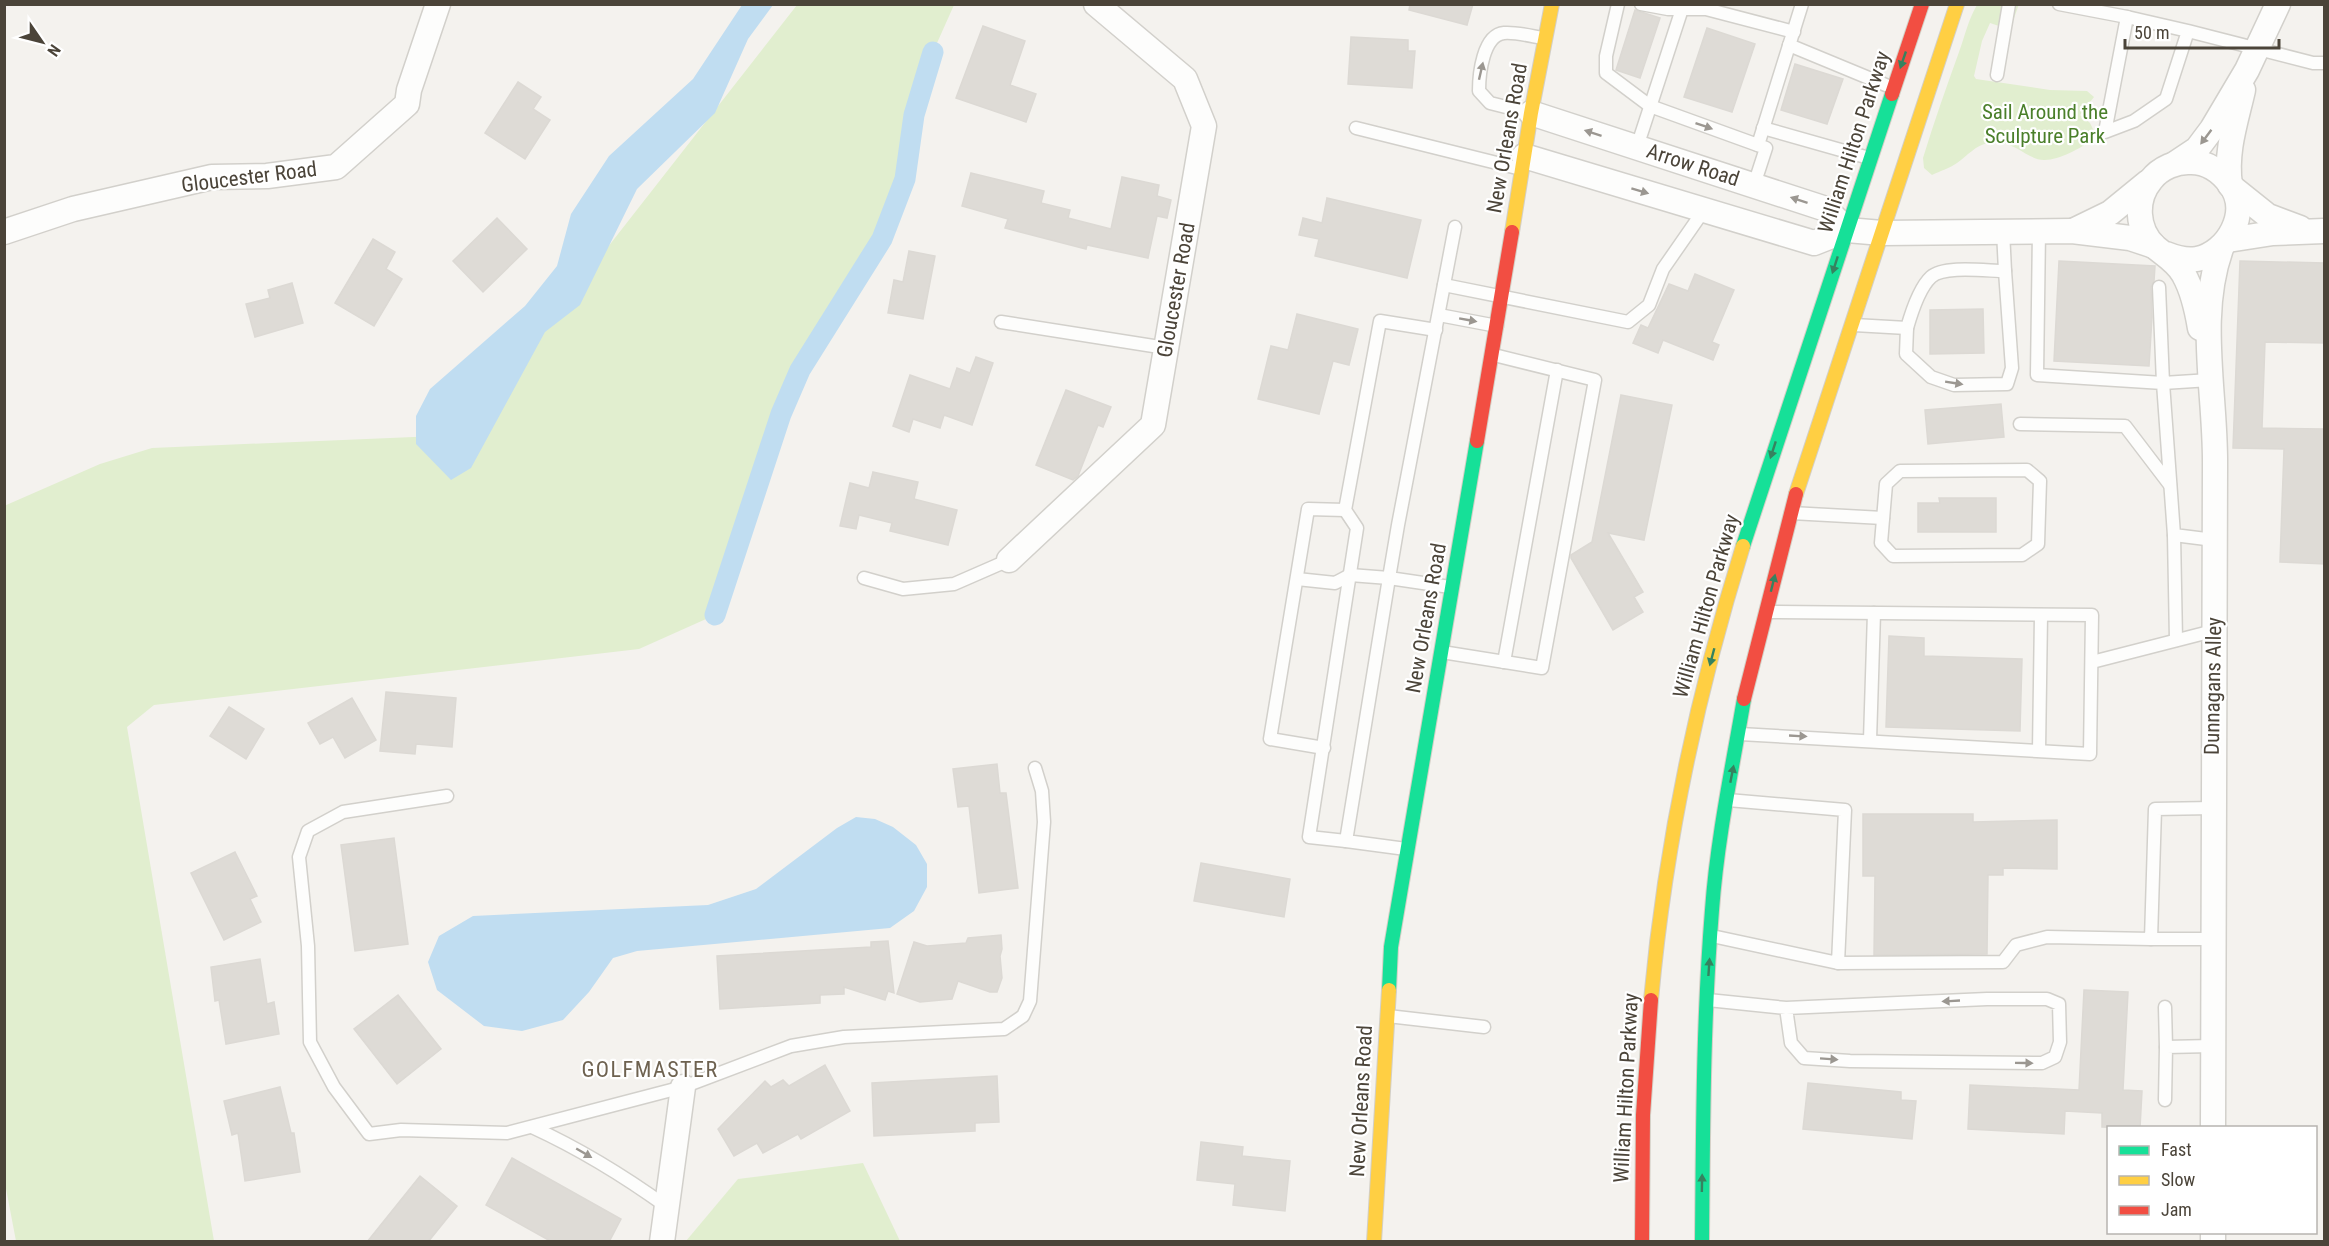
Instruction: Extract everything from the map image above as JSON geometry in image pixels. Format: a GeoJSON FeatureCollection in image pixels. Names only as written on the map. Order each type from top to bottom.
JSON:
{"type":"FeatureCollection","features":[{"type":"Feature","properties":{"kind":"main road","name":"New Orleans Road"},"geometry":{"type":"LineString","coordinates":[[1374,1242],[1391,948],[1531,113],[1552,4]]}},
{"type":"Feature","properties":{"kind":"main road","name":"William Hilton Parkway"},"geometry":{"type":"LineString","coordinates":[[1642,1242],[1641,1175],[1648,1042],[1659,972],[1662,901],[1681,792],[1702,693],[1736,568],[1922,4]]}},
{"type":"Feature","properties":{"kind":"main road"},"geometry":{"type":"LineString","coordinates":[[1702,1242],[1704,1049],[1712,908],[1727,800],[1746,690],[1791,513],[1957,4]]}},
{"type":"Feature","properties":{"kind":"main road"},"geometry":{"type":"LineString","coordinates":[[1688,995],[1706,1000]]}},
{"type":"Feature","properties":{"kind":"street","name":"Gloucester Road"},"geometry":{"type":"LineString","coordinates":[[4,232],[73,209],[212,177],[267,176],[336,167],[407,104],[409,90],[438,4]]}},
{"type":"Feature","properties":{"kind":"street","name":"Gloucester Road"},"geometry":{"type":"LineString","coordinates":[[1009,560],[1153,425],[1204,126],[1185,79],[1096,4]]}},
{"type":"Feature","properties":{"kind":"street"},"geometry":{"type":"LineString","coordinates":[[2072,231],[2110,213],[2162,170],[2176,164],[2197,149],[2212,129],[2252,59],[2278,4]]}},
{"type":"Feature","properties":{"kind":"street"},"geometry":{"type":"LineString","coordinates":[[2160,250],[2180,259],[2195,260],[2210,255],[2225,243],[2234,228],[2237,201],[2228,167],[2229,149],[2252,59]]}},
{"type":"Feature","properties":{"kind":"street","name":"Arrow Road"},"geometry":{"type":"LineString","coordinates":[[1531,113],[1826,209],[1847,230]]}},
{"type":"Feature","properties":{"kind":"street"},"geometry":{"type":"LineString","coordinates":[[2176,164],[2191,162],[2206,165],[2220,173],[2232,187],[2268,216],[2318,232]]}},
{"type":"Feature","properties":{"kind":"street","name":"Arrow Road"},"geometry":{"type":"LineString","coordinates":[[1523,163],[1704,210],[1814,243],[1847,230],[1882,233],[2072,231],[2130,238],[2160,250]]}},
{"type":"Feature","properties":{"kind":"street"},"geometry":{"type":"LineString","coordinates":[[2151,179],[2143,192],[2140,220],[2145,234],[2184,274],[2195,302],[2209,376]]}},
{"type":"Feature","properties":{"kind":"street"},"geometry":{"type":"LineString","coordinates":[[2225,243],[2273,233],[2318,232]]}},
{"type":"Feature","properties":{"kind":"street","name":"Dunnagans Alley"},"geometry":{"type":"LineString","coordinates":[[2213,1126],[2212,808],[2215,449],[2209,376],[2210,290],[2214,268],[2225,243]]}},
{"type":"Feature","properties":{"kind":"street"},"geometry":{"type":"LineString","coordinates":[[662,1242],[683,1087]]}},
{"type":"Feature","properties":{"kind":"lane"},"geometry":{"type":"LineString","coordinates":[[1618,4],[1606,56],[1606,73],[1650,106],[1766,148],[1754,185]]}},
{"type":"Feature","properties":{"kind":"lane"},"geometry":{"type":"LineString","coordinates":[[1641,4],[1668,9],[1706,9],[1794,32]]}},
{"type":"Feature","properties":{"kind":"lane"},"geometry":{"type":"LineString","coordinates":[[1758,145],[1802,4]]}},
{"type":"Feature","properties":{"kind":"lane"},"geometry":{"type":"LineString","coordinates":[[1997,75],[2009,4]]}},
{"type":"Feature","properties":{"kind":"lane"},"geometry":{"type":"LineString","coordinates":[[2059,4],[2188,31],[2252,59],[2325,63]]}},
{"type":"Feature","properties":{"kind":"lane"},"geometry":{"type":"LineString","coordinates":[[1636,147],[1682,9]]}},
{"type":"Feature","properties":{"kind":"lane"},"geometry":{"type":"LineString","coordinates":[[2127,17],[2105,132],[2134,121],[2166,99],[2188,31]]}},
{"type":"Feature","properties":{"kind":"lane"},"geometry":{"type":"LineString","coordinates":[[1531,113],[1490,104],[1479,91],[1479,78],[1488,44],[1495,36],[1503,33],[1546,38]]}},
{"type":"Feature","properties":{"kind":"lane"},"geometry":{"type":"LineString","coordinates":[[1789,45],[1893,88]]}},
{"type":"Feature","properties":{"kind":"lane"},"geometry":{"type":"LineString","coordinates":[[1356,128],[1499,165],[1523,163]]}},
{"type":"Feature","properties":{"kind":"lane"},"geometry":{"type":"LineString","coordinates":[[1763,128],[1870,158]]}},
{"type":"Feature","properties":{"kind":"lane"},"geometry":{"type":"LineString","coordinates":[[1444,285],[1628,322],[1649,305],[1663,269],[1704,210]]}},
{"type":"Feature","properties":{"kind":"lane"},"geometry":{"type":"LineString","coordinates":[[1346,841],[1389,578],[1455,227]]}},
{"type":"Feature","properties":{"kind":"lane"},"geometry":{"type":"LineString","coordinates":[[2003,231],[2012,368],[2007,384],[1954,385],[1931,377],[1906,354],[1907,328],[1914,307],[1931,277],[1946,270],[2005,272]]}},
{"type":"Feature","properties":{"kind":"lane"},"geometry":{"type":"LineString","coordinates":[[2039,231],[2037,375],[2163,382],[2209,376]]}},
{"type":"Feature","properties":{"kind":"lane"},"geometry":{"type":"LineString","coordinates":[[2159,287],[2174,535],[2176,640]]}},
{"type":"Feature","properties":{"kind":"lane"},"geometry":{"type":"LineString","coordinates":[[1439,315],[1497,326]]}},
{"type":"Feature","properties":{"kind":"lane"},"geometry":{"type":"LineString","coordinates":[[1408,849],[1310,837],[1358,528],[1345,510],[1380,321],[1436,330]]}},
{"type":"Feature","properties":{"kind":"lane"},"geometry":{"type":"LineString","coordinates":[[1001,322],[1166,348]]}},
{"type":"Feature","properties":{"kind":"lane"},"geometry":{"type":"LineString","coordinates":[[1853,325],[1907,328]]}},
{"type":"Feature","properties":{"kind":"lane"},"geometry":{"type":"LineString","coordinates":[[1442,652],[1542,668],[1595,380],[1492,354]]}},
{"type":"Feature","properties":{"kind":"lane"},"geometry":{"type":"LineString","coordinates":[[1504,662],[1557,370]]}},
{"type":"Feature","properties":{"kind":"lane"},"geometry":{"type":"LineString","coordinates":[[2020,424],[2125,426],[2171,486]]}},
{"type":"Feature","properties":{"kind":"lane"},"geometry":{"type":"LineString","coordinates":[[2027,470],[2040,481],[2038,544],[2022,555],[1893,556],[1881,543],[1883,518],[1886,484],[1900,471],[2027,470]]}},
{"type":"Feature","properties":{"kind":"lane"},"geometry":{"type":"LineString","coordinates":[[1324,748],[1270,739],[1308,509],[1345,510]]}},
{"type":"Feature","properties":{"kind":"lane"},"geometry":{"type":"LineString","coordinates":[[1791,513],[1883,518]]}},
{"type":"Feature","properties":{"kind":"lane"},"geometry":{"type":"LineString","coordinates":[[2174,535],[2214,540]]}},
{"type":"Feature","properties":{"kind":"lane"},"geometry":{"type":"LineString","coordinates":[[864,578],[903,589],[954,584],[1009,560]]}},
{"type":"Feature","properties":{"kind":"lane"},"geometry":{"type":"LineString","coordinates":[[1297,579],[1335,583],[1350,575],[1452,587]]}},
{"type":"Feature","properties":{"kind":"lane"},"geometry":{"type":"LineString","coordinates":[[1740,734],[2090,754],[2092,615],[1766,612]]}},
{"type":"Feature","properties":{"kind":"lane"},"geometry":{"type":"LineString","coordinates":[[1870,740],[1874,613]]}},
{"type":"Feature","properties":{"kind":"lane"},"geometry":{"type":"LineString","coordinates":[[2039,750],[2041,615]]}},
{"type":"Feature","properties":{"kind":"lane"},"geometry":{"type":"LineString","coordinates":[[2092,662],[2213,631]]}},
{"type":"Feature","properties":{"kind":"lane"},"geometry":{"type":"LineString","coordinates":[[447,796],[343,812],[308,831],[299,857],[308,946],[310,1042],[334,1087],[369,1134],[401,1130],[507,1133],[683,1087],[790,1046],[844,1037],[1004,1029],[1023,1016],[1030,1001],[1044,822],[1042,791],[1035,768]]}},
{"type":"Feature","properties":{"kind":"lane"},"geometry":{"type":"LineString","coordinates":[[1727,800],[1845,810],[1838,963]]}},
{"type":"Feature","properties":{"kind":"lane"},"geometry":{"type":"LineString","coordinates":[[2151,939],[2155,809],[2212,808]]}},
{"type":"Feature","properties":{"kind":"lane"},"geometry":{"type":"LineString","coordinates":[[1711,935],[1838,963],[2003,962],[2016,945],[2047,937],[2212,939]]}},
{"type":"Feature","properties":{"kind":"lane"},"geometry":{"type":"LineString","coordinates":[[1706,1000],[1786,1008],[1987,999],[2047,999],[2058,1004],[2060,1042],[2055,1057],[2042,1063],[1850,1061],[1804,1058],[1791,1043],[1786,1008]]}},
{"type":"Feature","properties":{"kind":"lane"},"geometry":{"type":"LineString","coordinates":[[2165,1007],[2165,1100]]}},
{"type":"Feature","properties":{"kind":"lane"},"geometry":{"type":"LineString","coordinates":[[1387,1016],[1484,1027]]}},
{"type":"Feature","properties":{"kind":"lane"},"geometry":{"type":"LineString","coordinates":[[2166,1047],[2212,1046]]}},
{"type":"Feature","properties":{"kind":"lane"},"geometry":{"type":"LineString","coordinates":[[532,1127],[567,1143],[620,1173],[667,1207]]}},
{"type":"Feature","properties":{"kind":"green space","name":"Sail Around the Sculpture Park"},"geometry":{"type":"Polygon","coordinates":[[[2019,4],[2013,21],[1999,26],[1990,23],[1982,41],[1974,76],[1976,79],[2050,90],[2087,91],[2094,97],[2080,115],[2090,123],[2094,131],[2092,140],[2063,156],[2045,160],[2032,157],[2013,146],[1997,142],[1988,143],[1976,148],[1954,165],[1932,175],[1924,168],[1923,158],[1969,22],[1977,5],[2019,4]]]}},
{"type":"Feature","properties":{"kind":"green space"},"geometry":{"type":"Polygon","coordinates":[[[797,5],[954,5],[933,52],[914,115],[905,179],[882,239],[800,370],[781,414],[715,615],[639,649],[154,705],[127,727],[214,1241],[16,1241],[4,1178],[4,506],[100,464],[152,448],[461,435],[797,5]]]}},
{"type":"Feature","properties":{"kind":"green space"},"geometry":{"type":"Polygon","coordinates":[[[863,1163],[900,1241],[686,1241],[738,1179],[863,1163]]]}},
{"type":"Feature","properties":{"kind":"water"},"geometry":{"type":"Polygon","coordinates":[[[742,5],[773,5],[748,39],[715,113],[637,189],[580,305],[545,332],[471,468],[451,480],[416,444],[416,416],[430,389],[525,306],[557,266],[571,214],[609,156],[693,79],[742,5]]]}},
{"type":"Feature","properties":{"kind":"water"},"geometry":{"type":"Polygon","coordinates":[[[856,817],[875,819],[893,827],[916,845],[927,864],[927,887],[914,911],[890,928],[637,951],[613,958],[589,992],[563,1020],[522,1031],[484,1026],[437,990],[428,962],[439,936],[473,916],[708,905],[756,889],[837,828],[856,817]]]}},
{"type":"Feature","properties":{"kind":"building"},"geometry":{"type":"Polygon","coordinates":[[[1410,4],[1473,4],[1467,25],[1409,10],[1410,4]]]}},
{"type":"Feature","properties":{"kind":"building"},"geometry":{"type":"Polygon","coordinates":[[[1635,10],[1660,18],[1640,78],[1616,70],[1635,10]]]}},
{"type":"Feature","properties":{"kind":"building"},"geometry":{"type":"Polygon","coordinates":[[[983,26],[1025,41],[1010,85],[1036,94],[1026,122],[956,98],[983,26]]]}},
{"type":"Feature","properties":{"kind":"building"},"geometry":{"type":"Polygon","coordinates":[[[1707,28],[1755,44],[1732,112],[1684,97],[1707,28]]]}},
{"type":"Feature","properties":{"kind":"building"},"geometry":{"type":"Polygon","coordinates":[[[1351,37],[1408,40],[1408,51],[1415,51],[1412,88],[1348,84],[1351,37]]]}},
{"type":"Feature","properties":{"kind":"building"},"geometry":{"type":"Polygon","coordinates":[[[1795,64],[1843,79],[1827,124],[1781,110],[1795,64]]]}},
{"type":"Feature","properties":{"kind":"building"},"geometry":{"type":"Polygon","coordinates":[[[518,82],[541,97],[533,109],[550,120],[525,159],[485,133],[518,82]]]}},
{"type":"Feature","properties":{"kind":"building"},"geometry":{"type":"Polygon","coordinates":[[[971,173],[1044,191],[1041,203],[1070,210],[1068,218],[1111,229],[1122,177],[1159,185],[1157,196],[1171,200],[1167,218],[1157,216],[1148,258],[1087,245],[1086,249],[1005,228],[1008,219],[962,206],[971,173]]]}},
{"type":"Feature","properties":{"kind":"building"},"geometry":{"type":"Polygon","coordinates":[[[1327,198],[1421,220],[1407,278],[1315,256],[1319,239],[1299,235],[1303,218],[1322,223],[1327,198]]]}},
{"type":"Feature","properties":{"kind":"building"},"geometry":{"type":"Polygon","coordinates":[[[497,218],[527,249],[483,292],[453,261],[497,218]]]}},
{"type":"Feature","properties":{"kind":"building"},"geometry":{"type":"Polygon","coordinates":[[[373,239],[395,252],[386,269],[402,279],[374,326],[335,303],[373,239]]]}},
{"type":"Feature","properties":{"kind":"building"},"geometry":{"type":"Polygon","coordinates":[[[909,251],[935,256],[923,319],[888,313],[894,280],[903,282],[909,251]]]}},
{"type":"Feature","properties":{"kind":"building"},"geometry":{"type":"Polygon","coordinates":[[[2059,261],[2155,266],[2154,281],[2151,287],[2149,366],[2054,361],[2059,261]]]}},
{"type":"Feature","properties":{"kind":"building"},"geometry":{"type":"Polygon","coordinates":[[[2240,261],[2325,263],[2325,343],[2265,342],[2262,428],[2325,429],[2325,564],[2280,562],[2284,449],[2233,448],[2240,261]]]}},
{"type":"Feature","properties":{"kind":"building"},"geometry":{"type":"Polygon","coordinates":[[[1695,274],[1734,290],[1712,342],[1719,345],[1713,360],[1663,340],[1658,353],[1633,343],[1641,325],[1648,328],[1669,284],[1688,291],[1695,274]]]}},
{"type":"Feature","properties":{"kind":"building"},"geometry":{"type":"Polygon","coordinates":[[[292,283],[303,323],[255,337],[246,304],[270,298],[268,290],[292,283]]]}},
{"type":"Feature","properties":{"kind":"building"},"geometry":{"type":"Polygon","coordinates":[[[1983,309],[1984,353],[1930,354],[1930,310],[1983,309]]]}},
{"type":"Feature","properties":{"kind":"building"},"geometry":{"type":"Polygon","coordinates":[[[1297,314],[1358,329],[1349,365],[1333,361],[1319,414],[1258,399],[1271,346],[1288,350],[1297,314]]]}},
{"type":"Feature","properties":{"kind":"building"},"geometry":{"type":"Polygon","coordinates":[[[976,357],[993,363],[972,425],[944,415],[940,428],[913,419],[909,432],[893,426],[910,375],[950,389],[957,368],[970,373],[976,357]]]}},
{"type":"Feature","properties":{"kind":"building"},"geometry":{"type":"Polygon","coordinates":[[[1066,390],[1111,407],[1103,427],[1098,425],[1078,476],[1073,480],[1036,465],[1066,390]]]}},
{"type":"Feature","properties":{"kind":"building"},"geometry":{"type":"Polygon","coordinates":[[[1621,395],[1672,405],[1644,540],[1608,533],[1643,592],[1634,597],[1643,612],[1613,630],[1571,555],[1592,542],[1621,395]]]}},
{"type":"Feature","properties":{"kind":"building"},"geometry":{"type":"Polygon","coordinates":[[[2001,404],[2004,437],[1928,444],[1925,410],[2001,404]]]}},
{"type":"Feature","properties":{"kind":"building"},"geometry":{"type":"Polygon","coordinates":[[[873,472],[918,482],[914,499],[957,510],[948,545],[890,531],[892,523],[859,515],[856,529],[840,526],[850,483],[869,488],[873,472]]]}},
{"type":"Feature","properties":{"kind":"building"},"geometry":{"type":"Polygon","coordinates":[[[1939,498],[1996,498],[1996,532],[1918,532],[1918,503],[1940,503],[1939,498]]]}},
{"type":"Feature","properties":{"kind":"building"},"geometry":{"type":"Polygon","coordinates":[[[1889,636],[1924,638],[1924,656],[2022,659],[2020,731],[1886,727],[1889,636]]]}},
{"type":"Feature","properties":{"kind":"building"},"geometry":{"type":"Polygon","coordinates":[[[386,692],[456,698],[452,747],[416,744],[415,754],[380,751],[386,692]]]}},
{"type":"Feature","properties":{"kind":"building"},"geometry":{"type":"Polygon","coordinates":[[[352,698],[376,740],[345,758],[333,737],[320,744],[308,723],[352,698]]]}},
{"type":"Feature","properties":{"kind":"building"},"geometry":{"type":"Polygon","coordinates":[[[229,707],[264,729],[246,759],[210,736],[229,707]]]}},
{"type":"Feature","properties":{"kind":"building"},"geometry":{"type":"Polygon","coordinates":[[[997,764],[1000,793],[1006,793],[1018,888],[979,893],[969,806],[958,807],[953,769],[997,764]]]}},
{"type":"Feature","properties":{"kind":"building"},"geometry":{"type":"Polygon","coordinates":[[[1863,814],[1973,814],[1973,822],[2057,820],[2057,869],[2003,868],[2003,875],[1988,875],[1987,954],[1874,955],[1875,876],[1863,876],[1863,814]]]}},
{"type":"Feature","properties":{"kind":"building"},"geometry":{"type":"Polygon","coordinates":[[[394,838],[408,944],[355,951],[341,845],[394,838]]]}},
{"type":"Feature","properties":{"kind":"building"},"geometry":{"type":"Polygon","coordinates":[[[235,852],[257,896],[250,899],[261,922],[224,940],[191,873],[235,852]]]}},
{"type":"Feature","properties":{"kind":"building"},"geometry":{"type":"Polygon","coordinates":[[[1201,863],[1290,879],[1284,917],[1194,901],[1201,863]]]}},
{"type":"Feature","properties":{"kind":"building"},"geometry":{"type":"Polygon","coordinates":[[[1001,935],[1002,978],[997,992],[990,992],[958,981],[952,999],[920,1002],[897,994],[914,942],[927,946],[966,943],[968,938],[1001,935]]]}},
{"type":"Feature","properties":{"kind":"building"},"geometry":{"type":"Polygon","coordinates":[[[888,941],[894,993],[888,991],[885,1000],[844,987],[844,994],[820,995],[820,1003],[720,1009],[717,956],[871,947],[871,942],[888,941]]]}},
{"type":"Feature","properties":{"kind":"building"},"geometry":{"type":"Polygon","coordinates":[[[260,959],[267,1004],[274,1002],[279,1034],[226,1044],[219,1000],[215,1001],[211,967],[260,959]]]}},
{"type":"Feature","properties":{"kind":"building"},"geometry":{"type":"Polygon","coordinates":[[[2084,990],[2128,992],[2123,1090],[2142,1091],[2140,1126],[2102,1127],[2102,1113],[2065,1111],[2064,1134],[1968,1129],[1970,1085],[2079,1090],[2084,990]]]}},
{"type":"Feature","properties":{"kind":"building"},"geometry":{"type":"Polygon","coordinates":[[[398,995],[441,1049],[397,1084],[354,1029],[398,995]]]}},
{"type":"Feature","properties":{"kind":"building"},"geometry":{"type":"Polygon","coordinates":[[[825,1065],[850,1111],[801,1139],[798,1134],[763,1153],[757,1143],[734,1156],[718,1129],[765,1081],[771,1087],[783,1080],[789,1086],[825,1065]]]}},
{"type":"Feature","properties":{"kind":"building"},"geometry":{"type":"Polygon","coordinates":[[[997,1076],[999,1122],[975,1123],[975,1131],[874,1136],[872,1083],[997,1076]]]}},
{"type":"Feature","properties":{"kind":"building"},"geometry":{"type":"Polygon","coordinates":[[[1808,1083],[1901,1092],[1901,1100],[1916,1101],[1912,1139],[1803,1129],[1808,1083]]]}},
{"type":"Feature","properties":{"kind":"building"},"geometry":{"type":"Polygon","coordinates":[[[280,1087],[291,1133],[294,1133],[300,1172],[245,1181],[238,1133],[232,1135],[224,1101],[280,1087]]]}},
{"type":"Feature","properties":{"kind":"building"},"geometry":{"type":"Polygon","coordinates":[[[1201,1142],[1243,1147],[1242,1156],[1290,1161],[1285,1211],[1233,1205],[1235,1184],[1197,1180],[1201,1142]]]}},
{"type":"Feature","properties":{"kind":"building"},"geometry":{"type":"Polygon","coordinates":[[[512,1158],[621,1219],[609,1242],[552,1242],[486,1205],[512,1158]]]}},
{"type":"Feature","properties":{"kind":"building"},"geometry":{"type":"Polygon","coordinates":[[[420,1176],[457,1206],[428,1242],[367,1242],[420,1176]]]}},
{"type":"Feature","properties":{"kind":"waterway"},"geometry":{"type":"LineString","coordinates":[[715,615],[781,414],[800,370],[882,239],[905,179],[914,115],[933,52]]}},
{"type":"Feature","properties":{"kind":"traffic: fast"},"geometry":{"type":"LineString","coordinates":[[1743,546],[1892,94]]}},
{"type":"Feature","properties":{"kind":"traffic: fast"},"geometry":{"type":"LineString","coordinates":[[1389,990],[1391,947],[1477,441]]}},
{"type":"Feature","properties":{"kind":"traffic: fast"},"geometry":{"type":"LineString","coordinates":[[1702,1242],[1705,1035],[1714,884],[1744,699]]}},
{"type":"Feature","properties":{"kind":"traffic: slow"},"geometry":{"type":"LineString","coordinates":[[1512,232],[1531,113],[1552,4]]}},
{"type":"Feature","properties":{"kind":"traffic: slow"},"geometry":{"type":"LineString","coordinates":[[1796,494],[1957,4]]}},
{"type":"Feature","properties":{"kind":"traffic: slow"},"geometry":{"type":"LineString","coordinates":[[1651,1000],[1665,884],[1685,770],[1711,658],[1743,546]]}},
{"type":"Feature","properties":{"kind":"traffic: slow"},"geometry":{"type":"LineString","coordinates":[[1374,1242],[1389,990]]}},
{"type":"Feature","properties":{"kind":"traffic: jam"},"geometry":{"type":"LineString","coordinates":[[1892,94],[1922,4]]}},
{"type":"Feature","properties":{"kind":"traffic: jam"},"geometry":{"type":"LineString","coordinates":[[1477,441],[1512,232]]}},
{"type":"Feature","properties":{"kind":"traffic: jam"},"geometry":{"type":"LineString","coordinates":[[1744,699],[1796,494]]}},
{"type":"Feature","properties":{"kind":"traffic: jam"},"geometry":{"type":"LineString","coordinates":[[1642,1242],[1643,1115],[1651,1000]]}},
{"type":"Feature","properties":{"kind":"district","name":"GOLFMASTER"},"geometry":{"type":"Point","coordinates":[650,1069]}}]}
